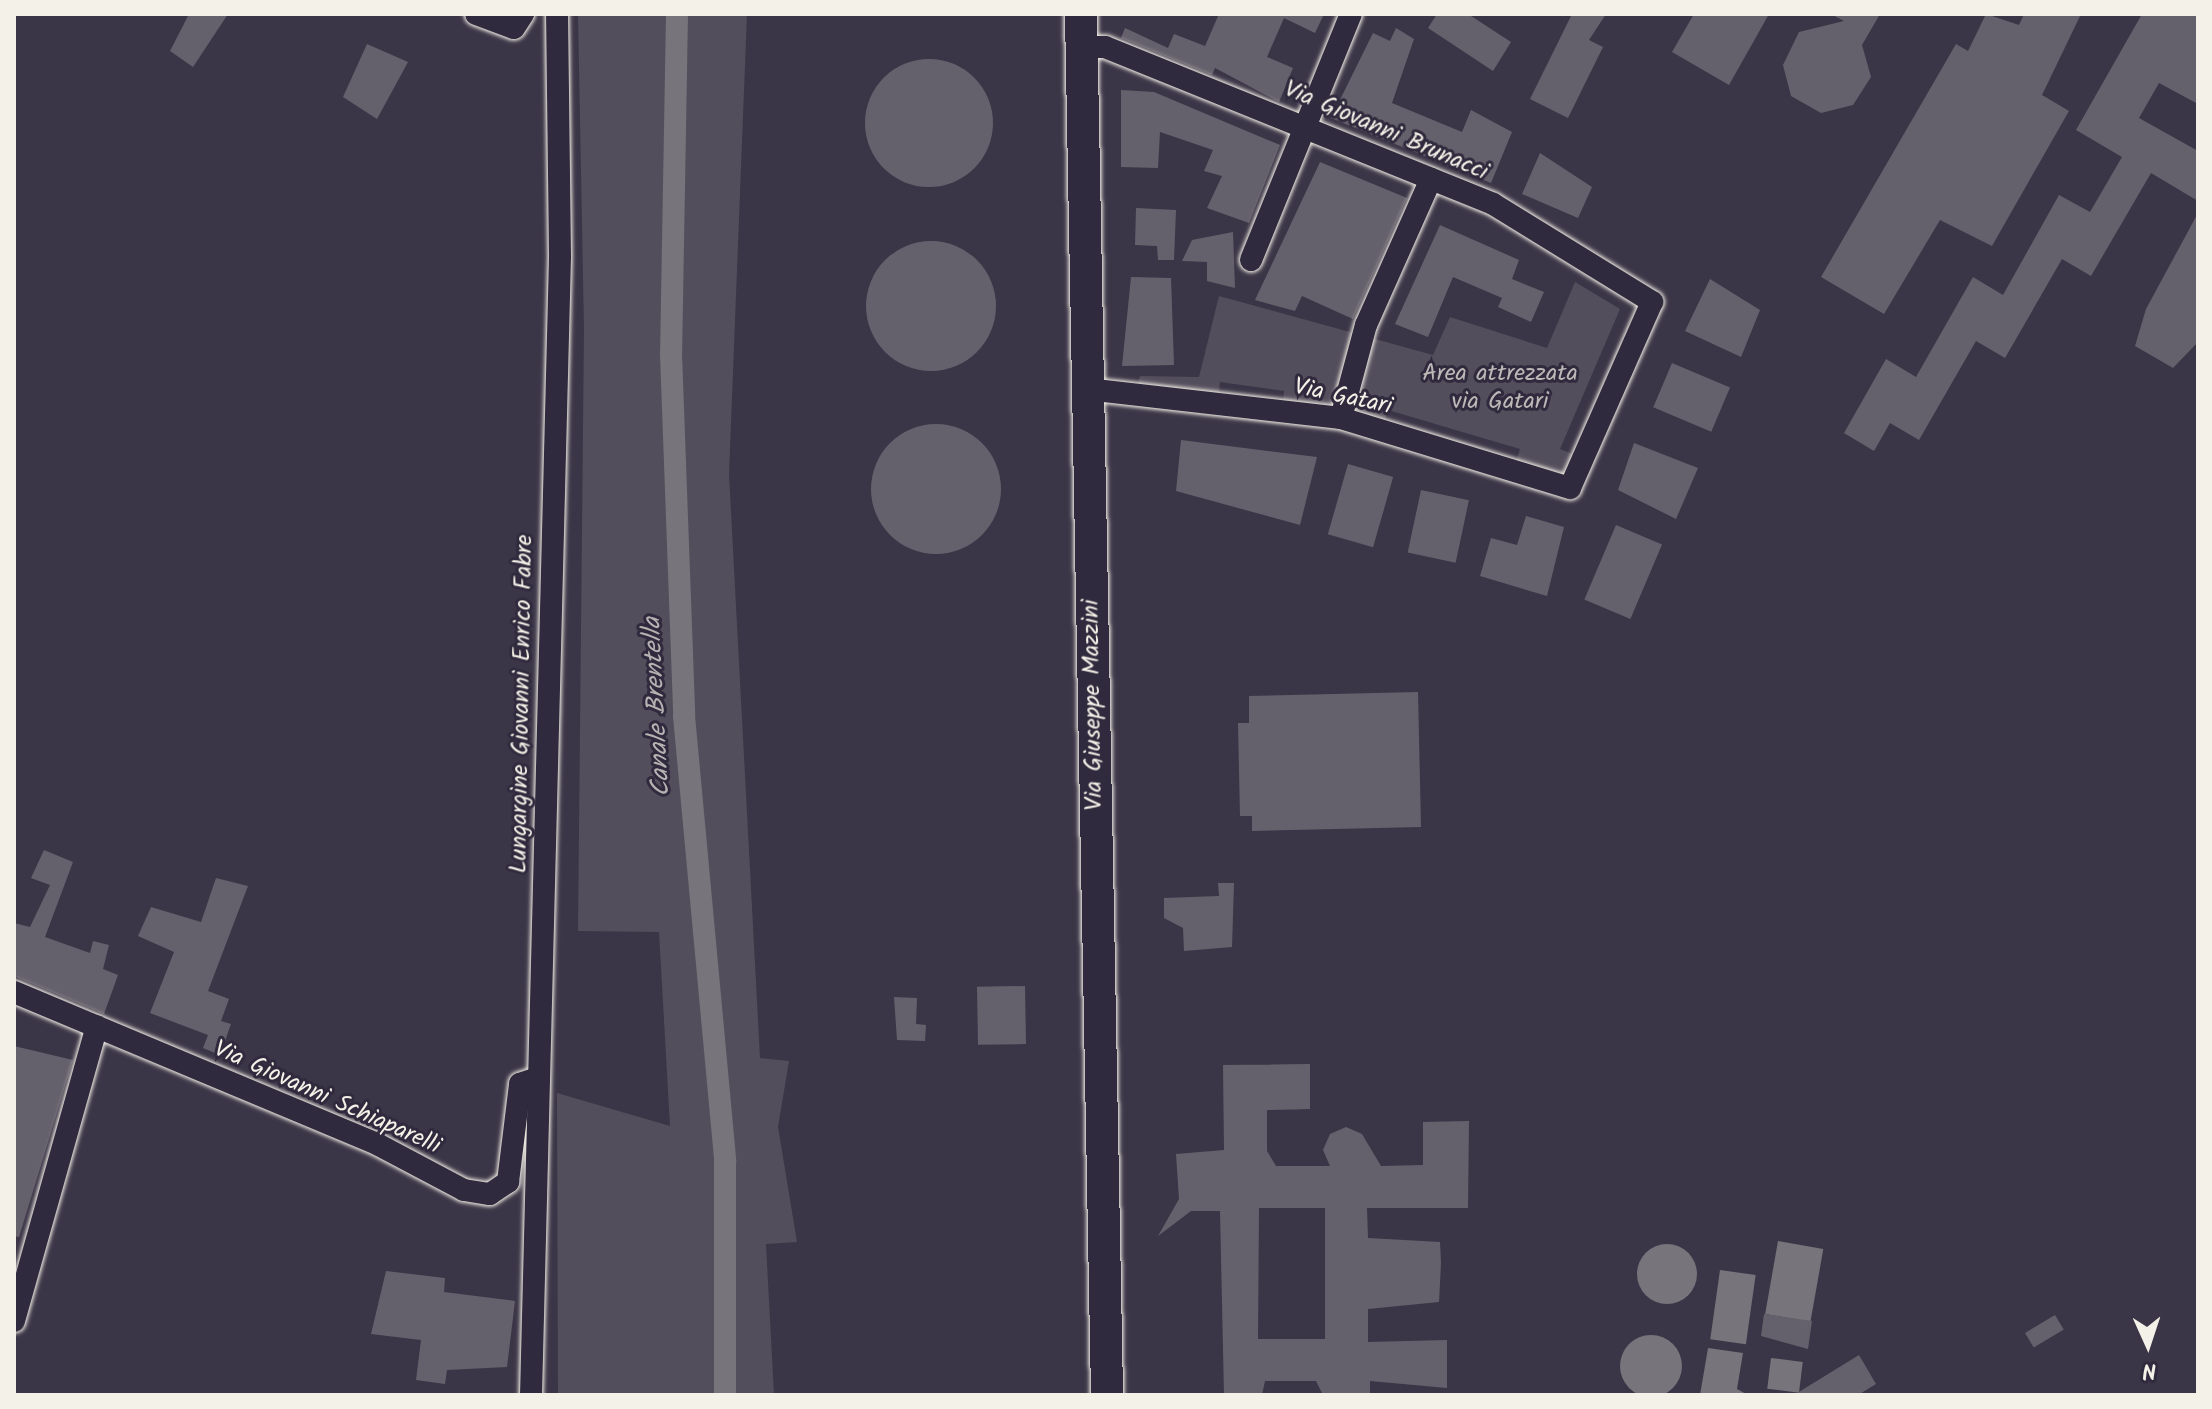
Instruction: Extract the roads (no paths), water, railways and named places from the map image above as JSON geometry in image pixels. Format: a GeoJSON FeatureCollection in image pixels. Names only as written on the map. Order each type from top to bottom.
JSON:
{"type":"FeatureCollection","features":[{"type":"Feature","properties":{"kind":"main road","name":"Via Giuseppe Mazzini"},"geometry":{"type":"LineString","coordinates":[[1081,14],[1107,1395]]}},
{"type":"Feature","properties":{"kind":"street"},"geometry":{"type":"LineString","coordinates":[[476,14],[514,28],[523,14]]}},
{"type":"Feature","properties":{"kind":"street","name":"Lungargine Giovanni Enrico Fabre"},"geometry":{"type":"LineString","coordinates":[[531,1395],[560,256],[557,14]]}},
{"type":"Feature","properties":{"kind":"street"},"geometry":{"type":"LineString","coordinates":[[1251,260],[1303,125],[1351,14]]}},
{"type":"Feature","properties":{"kind":"street","name":"Via Giovanni Brunacci"},"geometry":{"type":"LineString","coordinates":[[1082,47],[1105,47],[1493,204],[1652,302]]}},
{"type":"Feature","properties":{"kind":"street"},"geometry":{"type":"LineString","coordinates":[[1343,410],[1366,325],[1431,179]]}},
{"type":"Feature","properties":{"kind":"street","name":"Via Gatari"},"geometry":{"type":"LineString","coordinates":[[1087,389],[1343,410],[1570,488],[1652,302]]}},
{"type":"Feature","properties":{"kind":"street","name":"Via Giovanni Schiaparelli"},"geometry":{"type":"LineString","coordinates":[[14,992],[377,1144],[464,1190],[490,1194],[508,1182],[520,1084],[537,1078]]}},
{"type":"Feature","properties":{"kind":"street"},"geometry":{"type":"LineString","coordinates":[[14,1321],[97,1026]]}},
{"type":"Feature","properties":{"kind":"waterway","name":"Canale Brentella"},"geometry":{"type":"LineString","coordinates":[[677,14],[671,354],[684,716],[725,1161],[725,1395]]}},
{"type":"Feature","properties":{"kind":"park label","name":"Area attrezzata via Gatari"},"geometry":{"type":"Point","coordinates":[1500,388]}}]}
